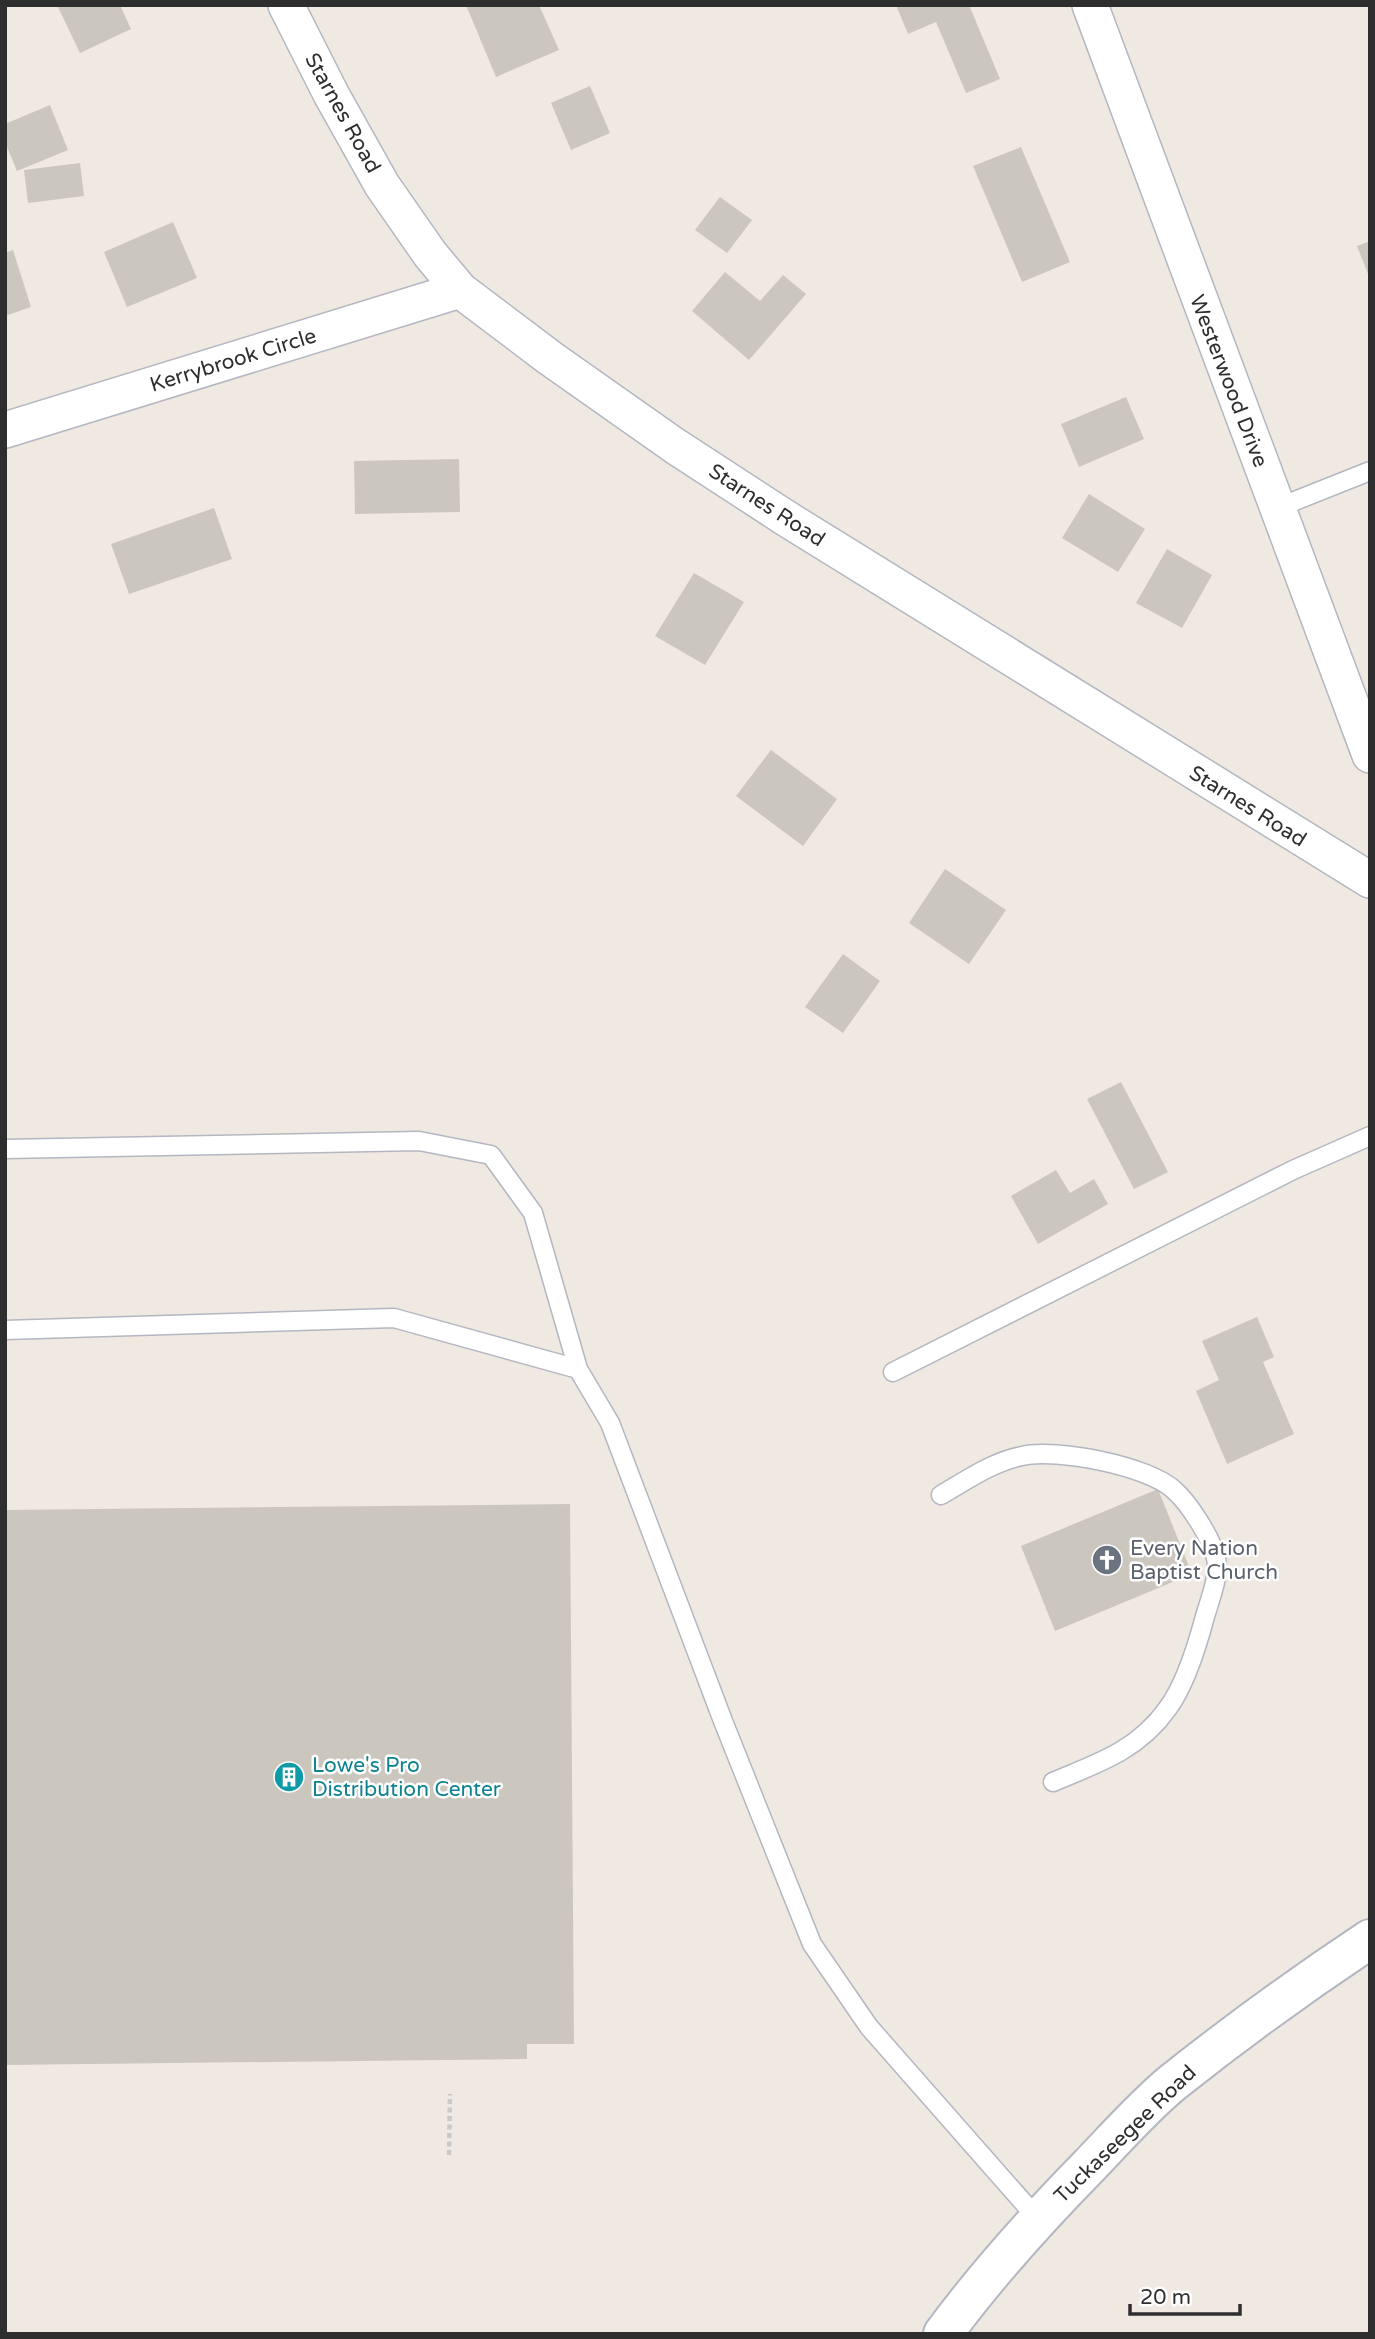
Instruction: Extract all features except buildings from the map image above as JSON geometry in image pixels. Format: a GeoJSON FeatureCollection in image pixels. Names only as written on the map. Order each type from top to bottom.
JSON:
{"type":"FeatureCollection","features":[{"type":"Feature","properties":{"kind":"street","name":"Starnes Road"},"geometry":{"type":"LineString","coordinates":[[286,5],[331,94],[382,185],[430,254],[460,290],[550,358],[675,446],[773,510],[1370,880]]}},
{"type":"Feature","properties":{"kind":"street","name":"Westerwood Drive"},"geometry":{"type":"LineString","coordinates":[[1090,5],[1370,755]]}},
{"type":"Feature","properties":{"kind":"street","name":"Kerrybrook Circle"},"geometry":{"type":"LineString","coordinates":[[5,430],[460,290]]}},
{"type":"Feature","properties":{"kind":"street","name":"Tuckaseegee Road"},"geometry":{"type":"LineString","coordinates":[[943,2334],[974,2291],[1038,2219],[1171,2085],[1293,1990],[1370,1939]]}},
{"type":"Feature","properties":{"kind":"lane"},"geometry":{"type":"LineString","coordinates":[[1277,508],[1370,471]]}},
{"type":"Feature","properties":{"kind":"lane"},"geometry":{"type":"LineString","coordinates":[[893,1372],[1281,1176],[1370,1136]]}},
{"type":"Feature","properties":{"kind":"lane"},"geometry":{"type":"LineString","coordinates":[[5,1149],[419,1141],[491,1156],[533,1213],[578,1369],[610,1423],[811,1944],[869,2027],[1038,2219]]}},
{"type":"Feature","properties":{"kind":"lane"},"geometry":{"type":"LineString","coordinates":[[5,1330],[394,1318],[578,1369]]}},
{"type":"Feature","properties":{"kind":"lane"},"geometry":{"type":"LineString","coordinates":[[941,1495],[994,1464],[1047,1452],[1130,1467],[1174,1489],[1195,1516],[1212,1545],[1217,1560],[1215,1583],[1200,1634],[1168,1708],[1137,1740],[1122,1750],[1053,1782]]}},
{"type":"Feature","properties":{"kind":"path"},"geometry":{"type":"LineString","coordinates":[[449,2155],[450,2094]]}},
{"type":"Feature","properties":{"kind":"place","name":"Every Nation Baptist Church"},"geometry":{"type":"Point","coordinates":[1107,1560]}},
{"type":"Feature","properties":{"kind":"place","name":"Lowe's Pro Distribution Center"},"geometry":{"type":"Point","coordinates":[289,1777]}}]}
